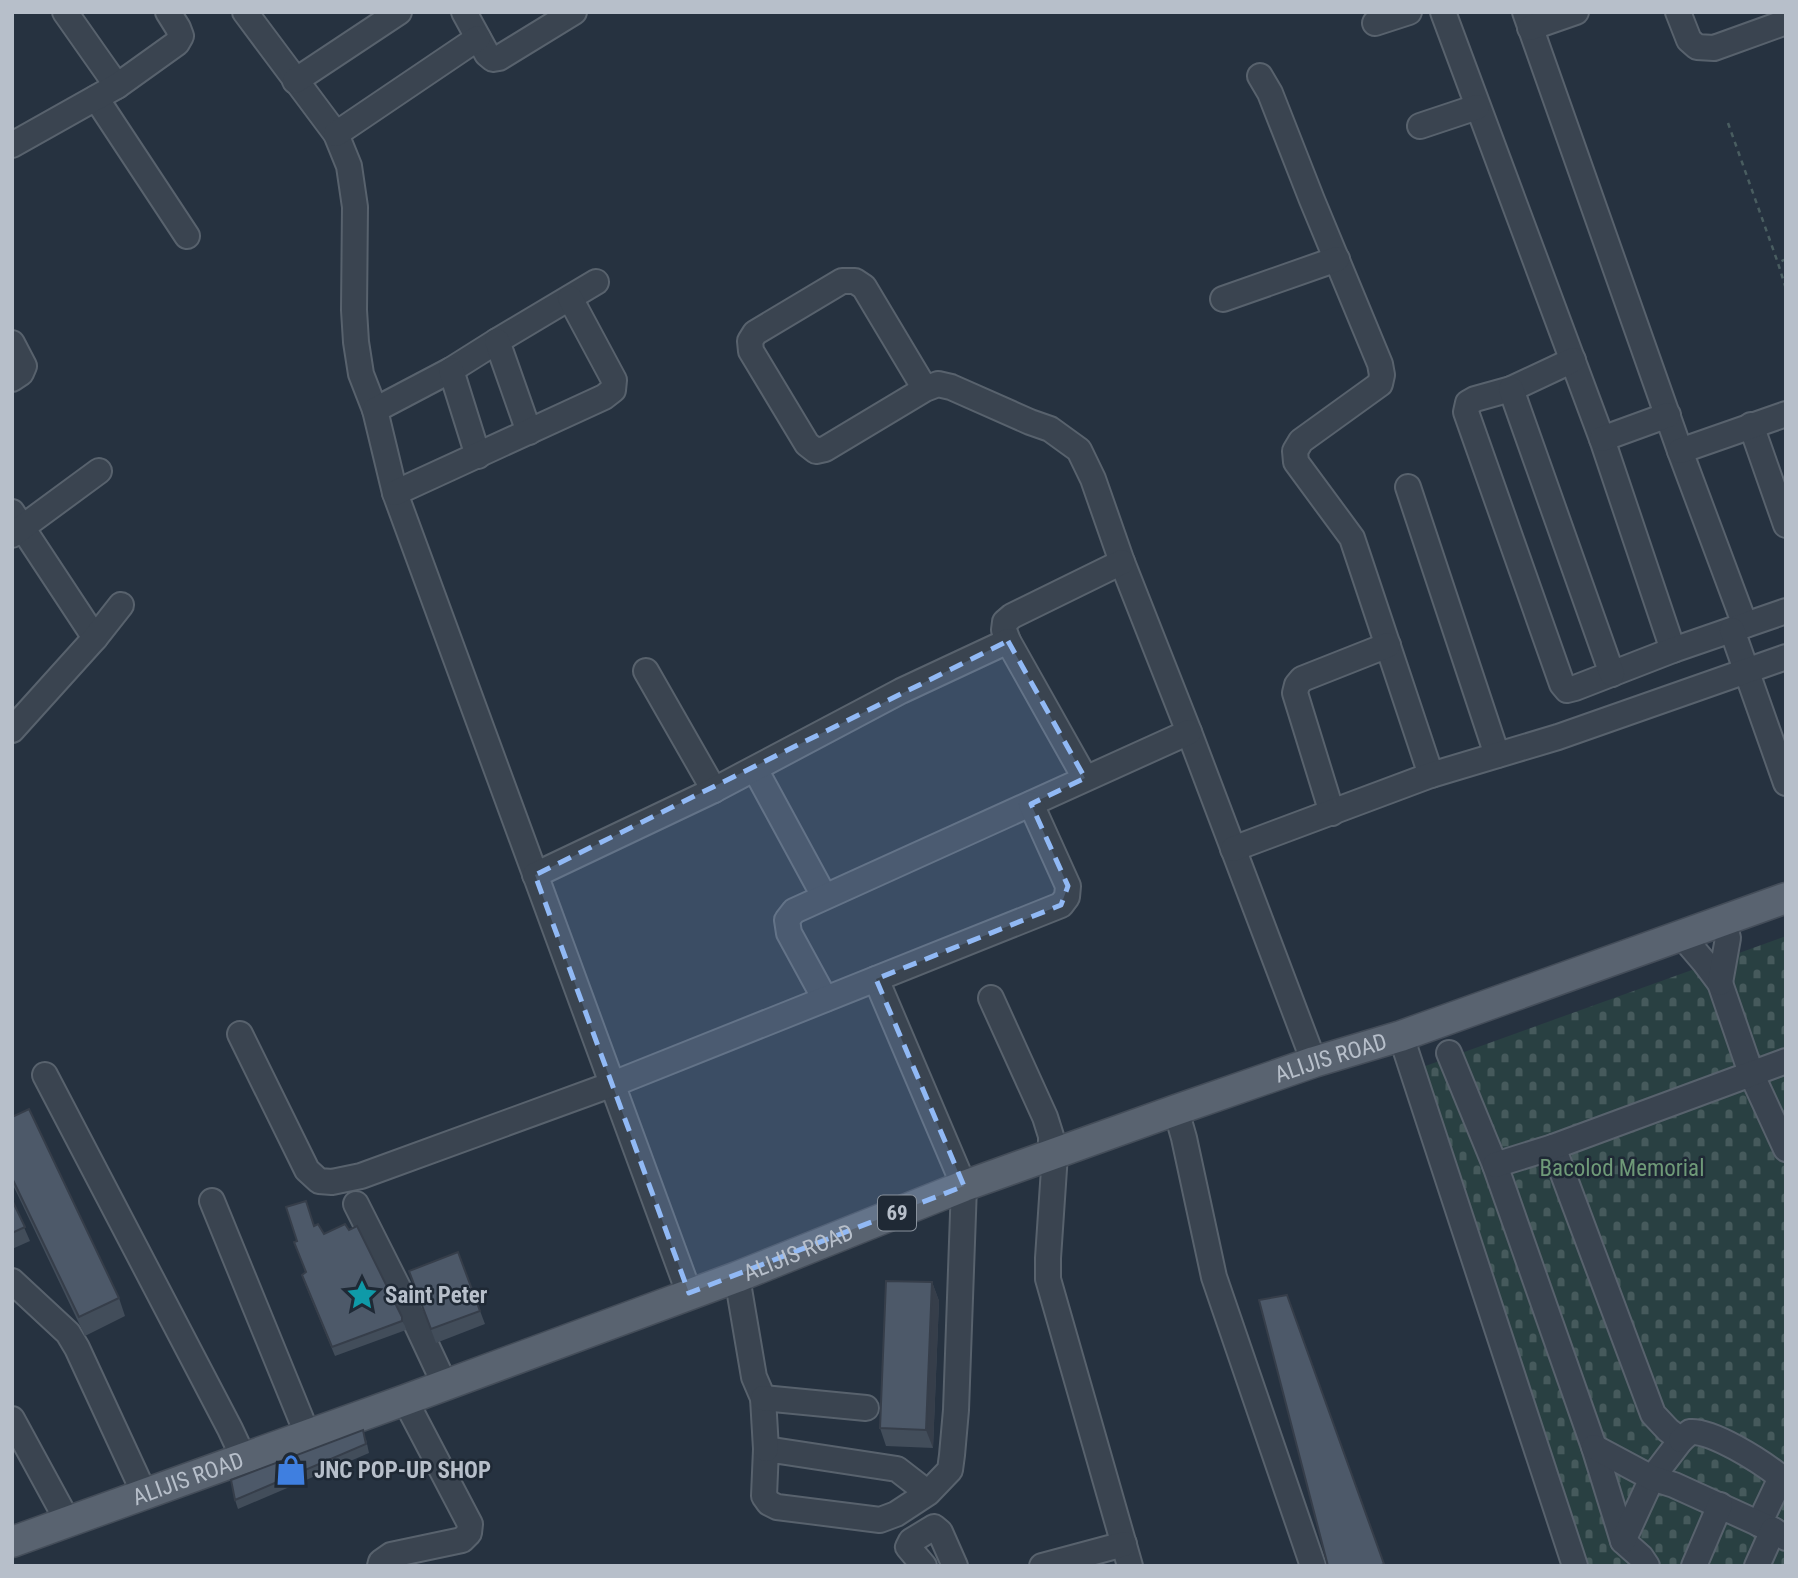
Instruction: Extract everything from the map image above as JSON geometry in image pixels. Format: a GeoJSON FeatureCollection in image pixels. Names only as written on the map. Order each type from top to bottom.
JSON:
{"type":"FeatureCollection","features":[{"type":"Feature","properties":{"kind":"main road","name":"ALIJIS ROAD"},"geometry":{"type":"LineString","coordinates":[[12,1542],[737,1277],[964,1186],[1314,1062],[1401,1036],[1786,898]]}},
{"type":"Feature","properties":{"kind":"street"},"geometry":{"type":"LineString","coordinates":[[65,12],[117,86]]}},
{"type":"Feature","properties":{"kind":"street"},"geometry":{"type":"LineString","coordinates":[[12,145],[117,86],[177,43],[181,36],[168,12]]}},
{"type":"Feature","properties":{"kind":"street"},"geometry":{"type":"LineString","coordinates":[[246,12],[336,134],[349,166],[355,207],[356,342],[361,374],[375,411],[395,493],[689,1293]]}},
{"type":"Feature","properties":{"kind":"street"},"geometry":{"type":"LineString","coordinates":[[295,81],[399,12]]}},
{"type":"Feature","properties":{"kind":"street"},"geometry":{"type":"LineString","coordinates":[[464,12],[487,54],[493,59],[499,58],[574,12]]}},
{"type":"Feature","properties":{"kind":"street"},"geometry":{"type":"LineString","coordinates":[[1375,23],[1409,12]]}},
{"type":"Feature","properties":{"kind":"street"},"geometry":{"type":"LineString","coordinates":[[1443,12],[1602,439],[1673,650]]}},
{"type":"Feature","properties":{"kind":"street"},"geometry":{"type":"LineString","coordinates":[[1576,12],[1527,20],[1668,415],[1739,628],[1746,670],[1786,783]]}},
{"type":"Feature","properties":{"kind":"street"},"geometry":{"type":"LineString","coordinates":[[1678,12],[1689,40],[1697,47],[1714,48],[1786,22]]}},
{"type":"Feature","properties":{"kind":"street"},"geometry":{"type":"LineString","coordinates":[[336,134],[478,38]]}},
{"type":"Feature","properties":{"kind":"street"},"geometry":{"type":"LineString","coordinates":[[1260,76],[1270,93],[1380,364],[1382,375],[1380,384],[1301,441],[1295,451],[1296,462],[1352,538],[1432,775]]}},
{"type":"Feature","properties":{"kind":"street"},"geometry":{"type":"LineString","coordinates":[[96,98],[187,236]]}},
{"type":"Feature","properties":{"kind":"street"},"geometry":{"type":"LineString","coordinates":[[1420,126],[1477,107]]}},
{"type":"Feature","properties":{"kind":"street"},"geometry":{"type":"LineString","coordinates":[[1223,299],[1337,259]]}},
{"type":"Feature","properties":{"kind":"street"},"geometry":{"type":"LineString","coordinates":[[925,388],[864,287],[855,281],[842,282],[755,333],[750,341],[751,351],[758,363],[807,444],[816,451],[825,449],[925,388],[938,384],[1050,429],[1079,450],[1093,479],[1122,562],[1314,1062]]}},
{"type":"Feature","properties":{"kind":"street"},"geometry":{"type":"LineString","coordinates":[[375,411],[451,370],[596,282]]}},
{"type":"Feature","properties":{"kind":"street"},"geometry":{"type":"LineString","coordinates":[[395,493],[604,397],[613,390],[614,380],[570,298]]}},
{"type":"Feature","properties":{"kind":"street"},"geometry":{"type":"LineString","coordinates":[[497,341],[528,432]]}},
{"type":"Feature","properties":{"kind":"street"},"geometry":{"type":"LineString","coordinates":[[12,343],[24,366],[21,373],[12,379]]}},
{"type":"Feature","properties":{"kind":"street"},"geometry":{"type":"LineString","coordinates":[[1573,360],[1511,389],[1475,399],[1468,403],[1466,412],[1562,684],[1567,690],[1786,611]]}},
{"type":"Feature","properties":{"kind":"street"},"geometry":{"type":"LineString","coordinates":[[451,370],[478,456]]}},
{"type":"Feature","properties":{"kind":"street"},"geometry":{"type":"LineString","coordinates":[[1511,389],[1612,674]]}},
{"type":"Feature","properties":{"kind":"street"},"geometry":{"type":"LineString","coordinates":[[1680,451],[1786,414]]}},
{"type":"Feature","properties":{"kind":"street"},"geometry":{"type":"LineString","coordinates":[[1602,439],[1668,415]]}},
{"type":"Feature","properties":{"kind":"street"},"geometry":{"type":"LineString","coordinates":[[1751,425],[1786,525]]}},
{"type":"Feature","properties":{"kind":"street"},"geometry":{"type":"LineString","coordinates":[[94,638],[16,525],[99,471]]}},
{"type":"Feature","properties":{"kind":"street"},"geometry":{"type":"LineString","coordinates":[[1408,486],[1497,755]]}},
{"type":"Feature","properties":{"kind":"street"},"geometry":{"type":"LineString","coordinates":[[1084,778],[1008,641],[1004,630],[1005,622],[1122,562]]}},
{"type":"Feature","properties":{"kind":"street"},"geometry":{"type":"LineString","coordinates":[[16,717],[94,638],[121,605]]}},
{"type":"Feature","properties":{"kind":"street"},"geometry":{"type":"LineString","coordinates":[[536,875],[714,790],[901,691],[1008,641]]}},
{"type":"Feature","properties":{"kind":"street"},"geometry":{"type":"LineString","coordinates":[[1332,813],[1295,694],[1297,685],[1302,679],[1388,645]]}},
{"type":"Feature","properties":{"kind":"street"},"geometry":{"type":"LineString","coordinates":[[1233,849],[1432,775],[1558,737],[1786,657]]}},
{"type":"Feature","properties":{"kind":"street"},"geometry":{"type":"LineString","coordinates":[[646,671],[714,790]]}},
{"type":"Feature","properties":{"kind":"street"},"geometry":{"type":"LineString","coordinates":[[825,999],[789,933],[787,920],[794,911],[1189,732]]}},
{"type":"Feature","properties":{"kind":"street"},"geometry":{"type":"LineString","coordinates":[[755,769],[824,896]]}},
{"type":"Feature","properties":{"kind":"street"},"geometry":{"type":"LineString","coordinates":[[240,1034],[307,1170],[319,1181],[332,1182],[361,1176],[612,1084],[1061,905],[1067,897],[1068,886],[1031,804]]}},
{"type":"Feature","properties":{"kind":"street"},"geometry":{"type":"LineString","coordinates":[[1720,983],[1728,938],[1723,922]]}},
{"type":"Feature","properties":{"kind":"street"},"geometry":{"type":"LineString","coordinates":[[1682,936],[1720,983],[1751,1073],[1786,1149]]}},
{"type":"Feature","properties":{"kind":"street"},"geometry":{"type":"LineString","coordinates":[[737,1277],[754,1377],[763,1398],[766,1449],[764,1496],[769,1503],[777,1507],[880,1520],[896,1514],[928,1493],[950,1470],[952,1455],[964,1186],[876,979]]}},
{"type":"Feature","properties":{"kind":"street"},"geometry":{"type":"LineString","coordinates":[[991,998],[1051,1136],[1053,1154],[1048,1279],[1127,1555],[1042,1566]]}},
{"type":"Feature","properties":{"kind":"street"},"geometry":{"type":"LineString","coordinates":[[1401,1036],[1575,1566]]}},
{"type":"Feature","properties":{"kind":"street"},"geometry":{"type":"LineString","coordinates":[[1449,1053],[1495,1165],[1594,1447],[1623,1541],[1641,1556],[1647,1566]]}},
{"type":"Feature","properties":{"kind":"street"},"geometry":{"type":"LineString","coordinates":[[1495,1165],[1553,1147],[1786,1061]]}},
{"type":"Feature","properties":{"kind":"street"},"geometry":{"type":"LineString","coordinates":[[45,1075],[244,1459]]}},
{"type":"Feature","properties":{"kind":"street"},"geometry":{"type":"LineString","coordinates":[[1176,1110],[1214,1277],[1313,1566]]}},
{"type":"Feature","properties":{"kind":"street"},"geometry":{"type":"LineString","coordinates":[[1553,1147],[1653,1414],[1681,1440]]}},
{"type":"Feature","properties":{"kind":"street"},"geometry":{"type":"LineString","coordinates":[[212,1201],[308,1436]]}},
{"type":"Feature","properties":{"kind":"street"},"geometry":{"type":"LineString","coordinates":[[356,1204],[445,1385]]}},
{"type":"Feature","properties":{"kind":"street"},"geometry":{"type":"LineString","coordinates":[[12,1282],[68,1333],[145,1495]]}},
{"type":"Feature","properties":{"kind":"street"},"geometry":{"type":"LineString","coordinates":[[763,1398],[866,1408]]}},
{"type":"Feature","properties":{"kind":"street"},"geometry":{"type":"LineString","coordinates":[[380,1566],[381,1562],[391,1555],[462,1540],[469,1533],[470,1524],[405,1400]]}},
{"type":"Feature","properties":{"kind":"street"},"geometry":{"type":"LineString","coordinates":[[12,1419],[68,1522]]}},
{"type":"Feature","properties":{"kind":"street"},"geometry":{"type":"LineString","coordinates":[[1623,1541],[1652,1478],[1681,1440],[1690,1432],[1699,1432],[1739,1450],[1778,1475],[1772,1531],[1757,1566]]}},
{"type":"Feature","properties":{"kind":"street"},"geometry":{"type":"LineString","coordinates":[[1594,1447],[1652,1478],[1720,1505],[1772,1531]]}},
{"type":"Feature","properties":{"kind":"street"},"geometry":{"type":"LineString","coordinates":[[766,1449],[897,1469],[928,1493]]}},
{"type":"Feature","properties":{"kind":"street"},"geometry":{"type":"LineString","coordinates":[[1694,1566],[1720,1505]]}},
{"type":"Feature","properties":{"kind":"street"},"geometry":{"type":"LineString","coordinates":[[924,1566],[908,1547],[911,1541],[934,1527],[940,1532],[955,1566]]}},
{"type":"Feature","properties":{"kind":"path"},"geometry":{"type":"LineString","coordinates":[[1728,123],[1786,289]]}},
{"type":"Feature","properties":{"kind":"path"},"geometry":{"type":"LineString","coordinates":[[1778,262],[1786,259]]}},
{"type":"Feature","properties":{"kind":"highlighted area"},"geometry":{"type":"Polygon","coordinates":[[[1008,641],[1085,778],[1031,804],[1068,886],[1061,905],[876,979],[964,1186],[689,1293],[535,875],[1008,641]]]}},
{"type":"Feature","properties":{"kind":"green space","name":"Bacolod Memorial"},"geometry":{"type":"Polygon","coordinates":[[[1786,936],[1786,1566],[1585,1566],[1417,1069],[1786,936]]]}},
{"type":"Feature","properties":{"kind":"building"},"geometry":{"type":"Polygon","coordinates":[[[29,1109],[119,1298],[79,1317],[12,1178],[12,1117],[29,1109]]]}},
{"type":"Feature","properties":{"kind":"building"},"geometry":{"type":"Polygon","coordinates":[[[12,1200],[25,1227],[12,1233],[12,1200]]]}},
{"type":"Feature","properties":{"kind":"building"},"geometry":{"type":"Polygon","coordinates":[[[306,1201],[314,1226],[318,1224],[324,1234],[345,1224],[349,1230],[357,1226],[402,1321],[332,1347],[302,1275],[306,1272],[294,1242],[297,1241],[286,1207],[306,1201]]]}},
{"type":"Feature","properties":{"kind":"building"},"geometry":{"type":"Polygon","coordinates":[[[458,1252],[480,1311],[431,1329],[409,1271],[458,1252]]]}},
{"type":"Feature","properties":{"kind":"building"},"geometry":{"type":"Polygon","coordinates":[[[886,1281],[932,1282],[926,1430],[880,1428],[886,1281]]]}},
{"type":"Feature","properties":{"kind":"building"},"geometry":{"type":"Polygon","coordinates":[[[1287,1295],[1384,1564],[1379,1566],[1328,1566],[1259,1300],[1287,1295]]]}},
{"type":"Feature","properties":{"kind":"building"},"geometry":{"type":"Polygon","coordinates":[[[363,1430],[366,1444],[235,1500],[231,1480],[363,1430]]]}},
{"type":"Feature","properties":{"kind":"place","name":"Saint Peter"},"geometry":{"type":"Point","coordinates":[362,1295]}},
{"type":"Feature","properties":{"kind":"place","name":"JNC POP-UP SHOP"},"geometry":{"type":"Point","coordinates":[291,1470]}}]}
